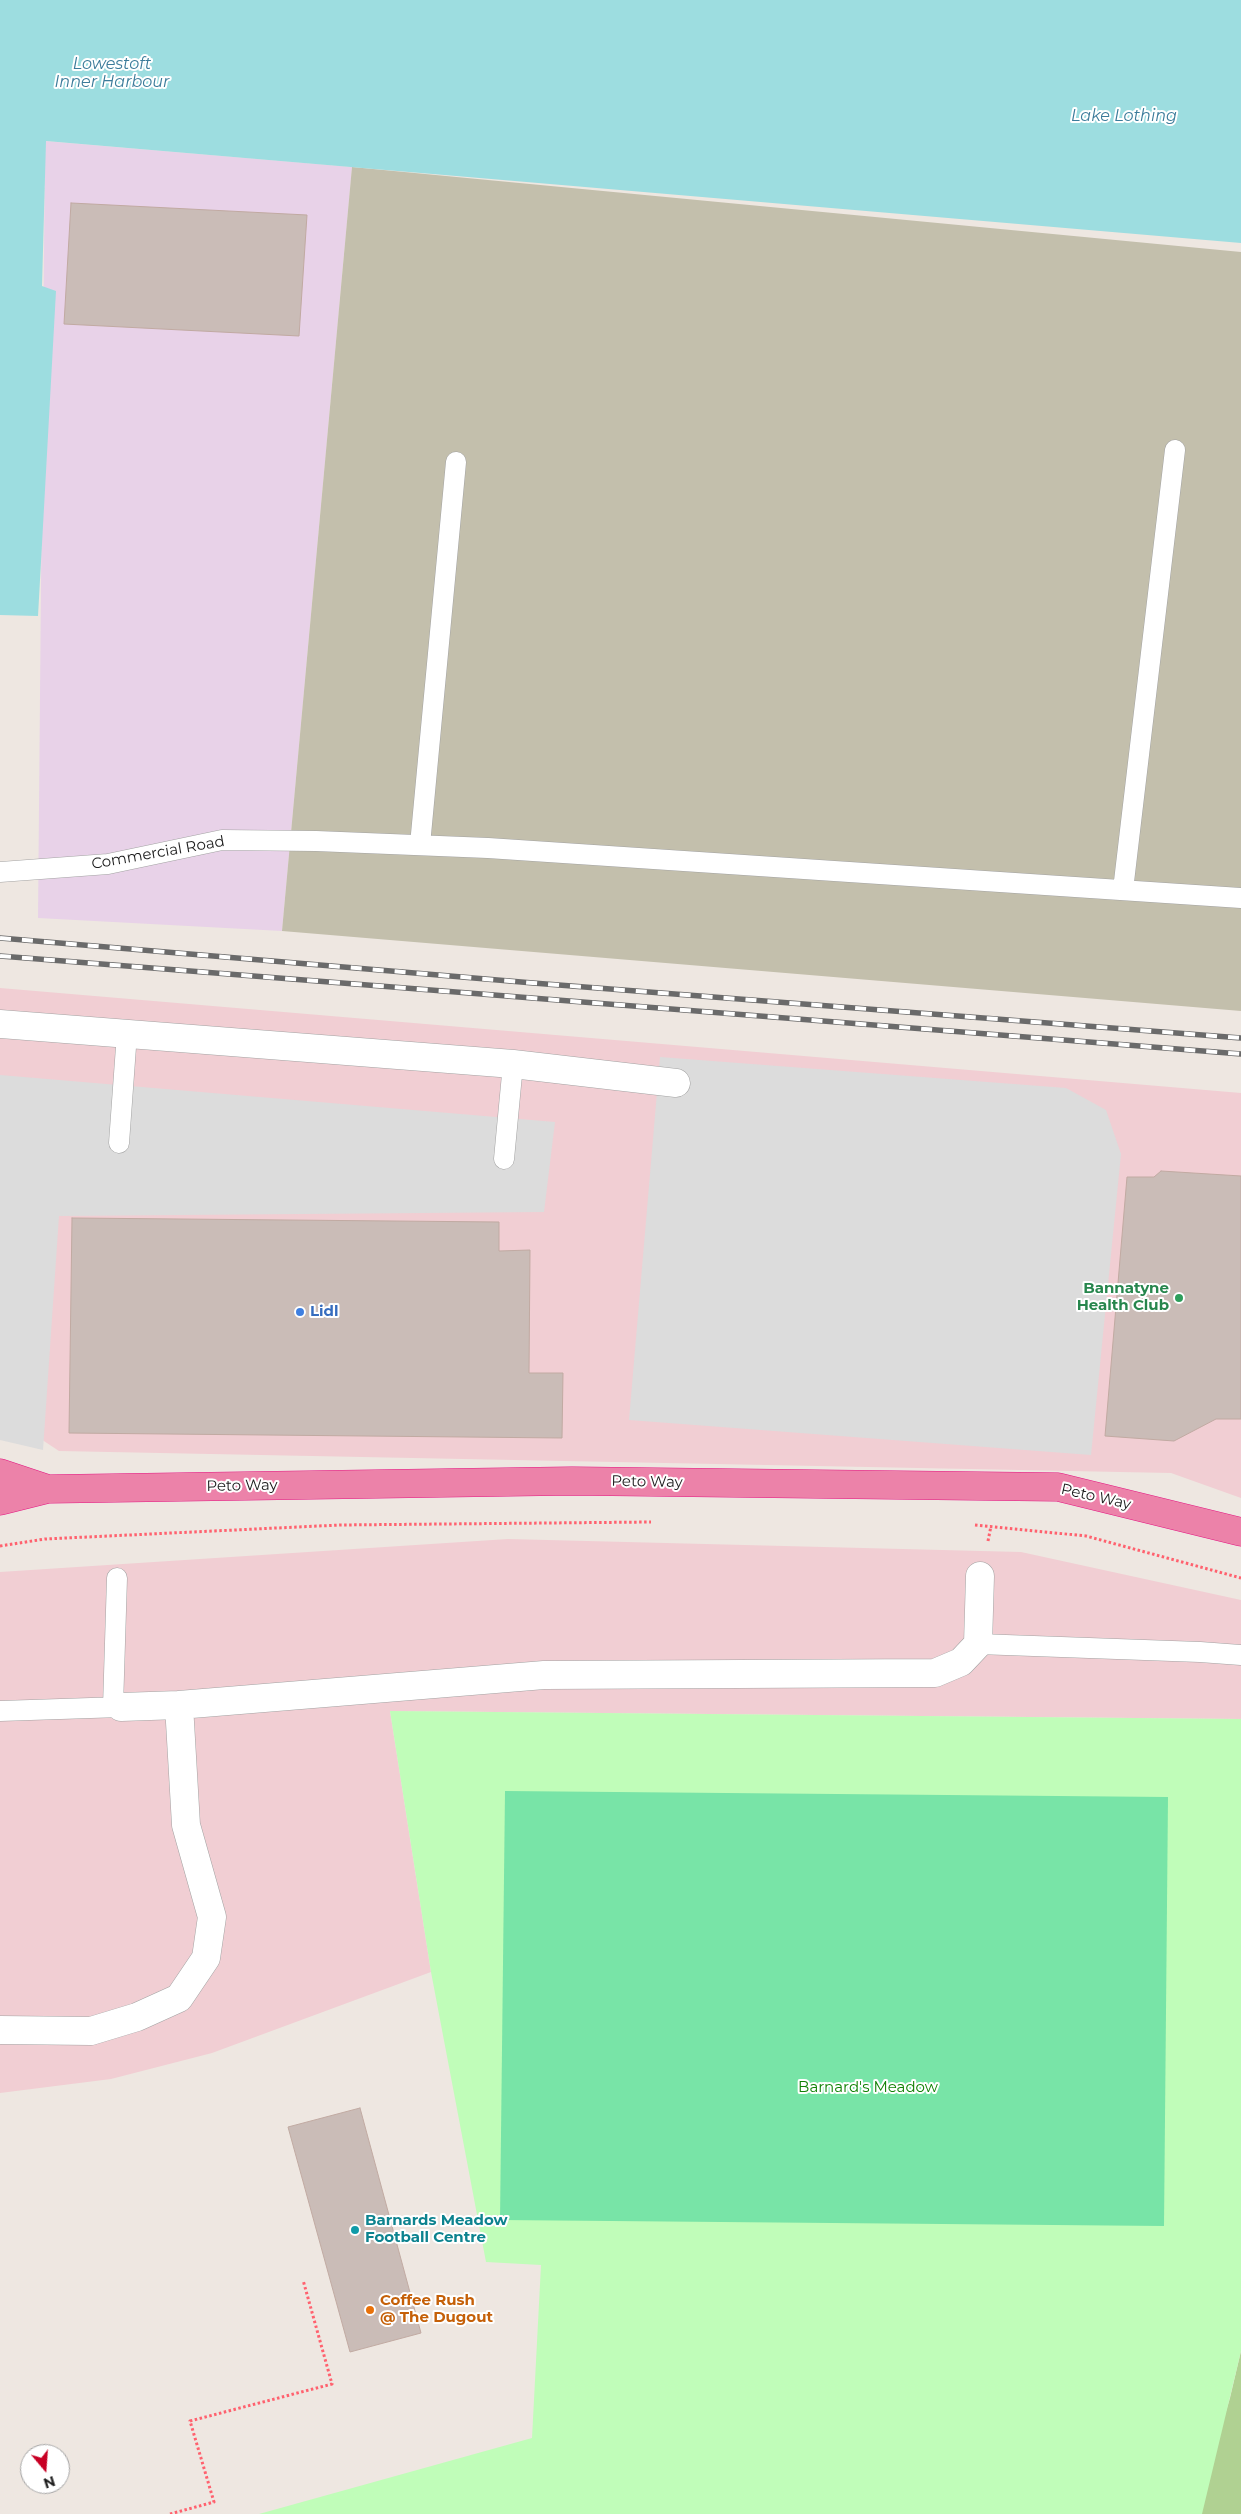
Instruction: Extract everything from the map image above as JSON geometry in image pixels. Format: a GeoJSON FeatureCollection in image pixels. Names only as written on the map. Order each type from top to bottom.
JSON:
{"type":"FeatureCollection","features":[{"type":"Feature","properties":{"kind":"highway","name":"Peto Way"},"geometry":{"type":"LineString","coordinates":[[0,1473],[48,1489]]}},
{"type":"Feature","properties":{"kind":"highway","name":"Peto Way"},"geometry":{"type":"LineString","coordinates":[[0,1501],[48,1489],[572,1481],[1058,1487],[1241,1532]]}},
{"type":"Feature","properties":{"kind":"street"},"geometry":{"type":"LineString","coordinates":[[0,1024],[513,1064],[676,1083]]}},
{"type":"Feature","properties":{"kind":"street"},"geometry":{"type":"LineString","coordinates":[[117,1707],[179,1705],[544,1675],[935,1673],[961,1662],[978,1644],[980,1576]]}},
{"type":"Feature","properties":{"kind":"street"},"geometry":{"type":"LineString","coordinates":[[0,2030],[91,2032],[137,2018],[179,1998],[206,1958],[212,1917],[186,1825],[179,1705]]}},
{"type":"Feature","properties":{"kind":"lane"},"geometry":{"type":"LineString","coordinates":[[1123,890],[1175,450]]}},
{"type":"Feature","properties":{"kind":"lane"},"geometry":{"type":"LineString","coordinates":[[420,845],[456,462]]}},
{"type":"Feature","properties":{"kind":"lane","name":"Commercial Road"},"geometry":{"type":"LineString","coordinates":[[0,872],[108,864],[222,840],[316,841],[420,845],[1241,898]]}},
{"type":"Feature","properties":{"kind":"lane"},"geometry":{"type":"LineString","coordinates":[[119,1143],[127,1033]]}},
{"type":"Feature","properties":{"kind":"lane"},"geometry":{"type":"LineString","coordinates":[[504,1159],[513,1064]]}},
{"type":"Feature","properties":{"kind":"lane"},"geometry":{"type":"LineString","coordinates":[[0,1711],[117,1707],[116,1578]]}},
{"type":"Feature","properties":{"kind":"lane"},"geometry":{"type":"LineString","coordinates":[[978,1644],[1241,1655]]}},
{"type":"Feature","properties":{"kind":"path"},"geometry":{"type":"LineString","coordinates":[[0,1546],[45,1539],[340,1525],[655,1522]]}},
{"type":"Feature","properties":{"kind":"path"},"geometry":{"type":"LineString","coordinates":[[965,1525],[1086,1536],[1241,1578]]}},
{"type":"Feature","properties":{"kind":"path"},"geometry":{"type":"LineString","coordinates":[[170,2514],[214,2502],[190,2421],[332,2384],[303,2280]]}},
{"type":"Feature","properties":{"kind":"shaded area"},"geometry":{"type":"Polygon","coordinates":[[[45,141],[352,167],[282,931],[38,918],[45,141]]]}},
{"type":"Feature","properties":{"kind":"shaded area"},"geometry":{"type":"Polygon","coordinates":[[[352,167],[1241,252],[1241,1011],[282,931],[352,167]]]}},
{"type":"Feature","properties":{"kind":"shaded area"},"geometry":{"type":"Polygon","coordinates":[[[0,988],[1241,1093],[1241,1498],[1171,1473],[59,1451],[0,1412],[0,988]]]}},
{"type":"Feature","properties":{"kind":"shaded area"},"geometry":{"type":"Polygon","coordinates":[[[660,1057],[1066,1088],[1106,1110],[1121,1154],[1091,1455],[629,1420],[660,1057]]]}},
{"type":"Feature","properties":{"kind":"shaded area"},"geometry":{"type":"Polygon","coordinates":[[[0,1075],[555,1122],[544,1212],[59,1216],[43,1450],[0,1440],[0,1075]]]}},
{"type":"Feature","properties":{"kind":"shaded area"},"geometry":{"type":"Polygon","coordinates":[[[508,1539],[1021,1552],[1241,1600],[1241,1719],[390,1711],[431,1972],[212,2053],[111,2079],[0,2093],[0,1572],[508,1539]]]}},
{"type":"Feature","properties":{"kind":"green space","name":"Barnard's Meadow"},"geometry":{"type":"Polygon","coordinates":[[[390,1711],[1241,1719],[1241,2351],[1202,2514],[259,2514],[532,2438],[541,2265],[486,2262],[431,1972],[390,1711]]]}},
{"type":"Feature","properties":{"kind":"green space"},"geometry":{"type":"Polygon","coordinates":[[[505,1791],[1168,1797],[1164,2226],[500,2220],[505,1791]]]}},
{"type":"Feature","properties":{"kind":"green space"},"geometry":{"type":"Polygon","coordinates":[[[1241,2351],[1241,2514],[1195,2514],[1230,2398],[1241,2351]]]}},
{"type":"Feature","properties":{"kind":"water","name":"Lake Lothing"},"geometry":{"type":"Polygon","coordinates":[[[0,0],[1241,0],[1241,243],[46,141],[42,286],[56,291],[38,616],[0,615],[0,0]]]}},
{"type":"Feature","properties":{"kind":"building"},"geometry":{"type":"Polygon","coordinates":[[[71,203],[307,215],[299,336],[64,324],[71,203]]]}},
{"type":"Feature","properties":{"kind":"building","name":"Bannatyne Health Club"},"geometry":{"type":"Polygon","coordinates":[[[1161,1171],[1241,1176],[1241,1419],[1216,1419],[1174,1441],[1105,1436],[1127,1177],[1154,1177],[1161,1171]]]}},
{"type":"Feature","properties":{"kind":"building","name":"Lidl"},"geometry":{"type":"Polygon","coordinates":[[[72,1218],[499,1222],[499,1251],[530,1250],[529,1373],[563,1373],[562,1438],[69,1433],[72,1218]]]}},
{"type":"Feature","properties":{"kind":"building","name":"Barnards Meadow Football Centre"},"geometry":{"type":"Polygon","coordinates":[[[360,2108],[421,2333],[350,2352],[288,2127],[360,2108]]]}},
{"type":"Feature","properties":{"kind":"railway"},"geometry":{"type":"LineString","coordinates":[[0,938],[533,983],[1241,1038]]}},
{"type":"Feature","properties":{"kind":"railway"},"geometry":{"type":"LineString","coordinates":[[0,956],[1241,1054]]}},
{"type":"Feature","properties":{"kind":"place","name":"Bannatyne Health Club"},"geometry":{"type":"Point","coordinates":[1179,1298]}},
{"type":"Feature","properties":{"kind":"place","name":"Lidl"},"geometry":{"type":"Point","coordinates":[300,1312]}},
{"type":"Feature","properties":{"kind":"place","name":"Barnards Meadow Football Centre"},"geometry":{"type":"Point","coordinates":[355,2230]}},
{"type":"Feature","properties":{"kind":"place","name":"Coffee Rush @ The Dugout"},"geometry":{"type":"Point","coordinates":[370,2310]}},
{"type":"Feature","properties":{"kind":"water label","name":"Lowestoft Inner Harbour"},"geometry":{"type":"Point","coordinates":[112,73]}}]}
